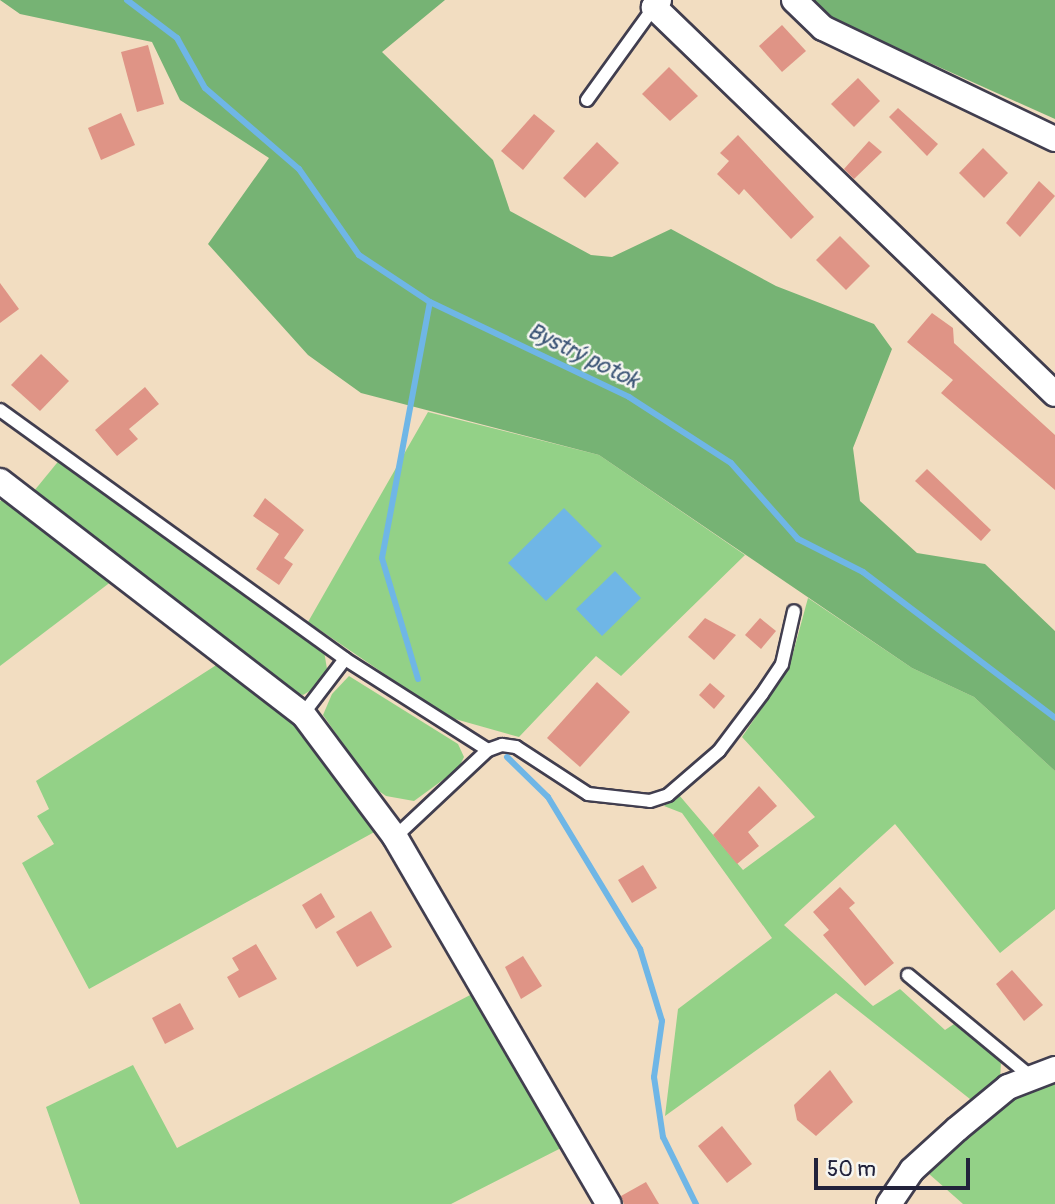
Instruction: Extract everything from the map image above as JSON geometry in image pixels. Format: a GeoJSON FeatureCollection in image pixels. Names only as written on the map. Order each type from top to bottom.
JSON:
{"type":"FeatureCollection","features":[{"type":"Feature","properties":{"kind":"street"},"geometry":{"type":"LineString","coordinates":[[794,0],[823,28],[1055,139]]}},
{"type":"Feature","properties":{"kind":"street"},"geometry":{"type":"LineString","coordinates":[[657,4],[1055,394]]}},
{"type":"Feature","properties":{"kind":"street"},"geometry":{"type":"LineString","coordinates":[[0,481],[303,714],[395,837],[609,1204]]}},
{"type":"Feature","properties":{"kind":"street"},"geometry":{"type":"LineString","coordinates":[[889,1204],[912,1170],[1029,1075],[1055,1069]]}},
{"type":"Feature","properties":{"kind":"lane"},"geometry":{"type":"LineString","coordinates":[[587,100],[657,4]]}},
{"type":"Feature","properties":{"kind":"lane"},"geometry":{"type":"LineString","coordinates":[[0,410],[345,659],[488,750]]}},
{"type":"Feature","properties":{"kind":"lane"},"geometry":{"type":"LineString","coordinates":[[395,837],[488,750],[516,747],[588,794],[659,799],[719,751],[762,694],[782,664],[794,611]]}},
{"type":"Feature","properties":{"kind":"lane"},"geometry":{"type":"LineString","coordinates":[[303,714],[345,659]]}},
{"type":"Feature","properties":{"kind":"lane"},"geometry":{"type":"LineString","coordinates":[[908,975],[1029,1075]]}},
{"type":"Feature","properties":{"kind":"green space"},"geometry":{"type":"Polygon","coordinates":[[[0,0],[445,0],[382,52],[493,160],[510,211],[591,255],[612,257],[671,229],[776,286],[874,324],[892,349],[853,448],[860,501],[917,553],[985,564],[1055,631],[1055,771],[974,697],[912,668],[599,455],[361,393],[308,355],[208,244],[269,158],[180,100],[152,42],[20,14],[0,0]]]}},
{"type":"Feature","properties":{"kind":"green space"},"geometry":{"type":"Polygon","coordinates":[[[813,0],[1055,0],[1055,119],[832,19],[813,0]]]}},
{"type":"Feature","properties":{"kind":"green space"},"geometry":{"type":"Polygon","coordinates":[[[428,412],[599,455],[745,555],[621,676],[596,656],[519,737],[448,717],[308,622],[428,412]]]}},
{"type":"Feature","properties":{"kind":"green space"},"geometry":{"type":"Polygon","coordinates":[[[61,458],[324,651],[327,669],[318,686],[303,695],[284,689],[34,491],[61,458]]]}},
{"type":"Feature","properties":{"kind":"green space"},"geometry":{"type":"Polygon","coordinates":[[[9,496],[116,578],[0,666],[0,501],[9,496]]]}},
{"type":"Feature","properties":{"kind":"green space"},"geometry":{"type":"Polygon","coordinates":[[[808,598],[912,668],[974,697],[1055,771],[1055,909],[1000,953],[895,824],[784,925],[873,1006],[900,989],[945,1030],[954,1024],[1001,1062],[1000,1081],[975,1103],[836,993],[665,1116],[678,1009],[772,938],[682,813],[664,806],[679,795],[743,870],[815,817],[742,737],[789,668],[808,598]]]}},
{"type":"Feature","properties":{"kind":"green space"},"geometry":{"type":"Polygon","coordinates":[[[221,662],[294,721],[378,830],[89,989],[22,863],[54,844],[37,816],[49,809],[36,781],[221,662]]]}},
{"type":"Feature","properties":{"kind":"green space"},"geometry":{"type":"Polygon","coordinates":[[[349,676],[458,744],[464,757],[458,769],[414,801],[386,796],[373,787],[323,715],[332,694],[349,676]]]}},
{"type":"Feature","properties":{"kind":"green space"},"geometry":{"type":"Polygon","coordinates":[[[474,993],[565,1146],[451,1204],[80,1204],[46,1107],[133,1065],[177,1148],[474,993]]]}},
{"type":"Feature","properties":{"kind":"green space"},"geometry":{"type":"Polygon","coordinates":[[[1055,1080],[1055,1204],[963,1204],[928,1173],[1013,1092],[1055,1080]]]}},
{"type":"Feature","properties":{"kind":"water"},"geometry":{"type":"Polygon","coordinates":[[[564,508],[602,546],[546,601],[508,563],[564,508]]]}},
{"type":"Feature","properties":{"kind":"water"},"geometry":{"type":"Polygon","coordinates":[[[615,571],[641,598],[602,636],[576,609],[615,571]]]}},
{"type":"Feature","properties":{"kind":"building"},"geometry":{"type":"Polygon","coordinates":[[[782,25],[806,51],[782,72],[759,46],[782,25]]]}},
{"type":"Feature","properties":{"kind":"building"},"geometry":{"type":"Polygon","coordinates":[[[148,45],[164,104],[137,112],[121,52],[148,45]]]}},
{"type":"Feature","properties":{"kind":"building"},"geometry":{"type":"Polygon","coordinates":[[[669,67],[698,96],[670,121],[642,94],[669,67]]]}},
{"type":"Feature","properties":{"kind":"building"},"geometry":{"type":"Polygon","coordinates":[[[858,78],[880,101],[854,127],[831,104],[858,78]]]}},
{"type":"Feature","properties":{"kind":"building"},"geometry":{"type":"Polygon","coordinates":[[[898,108],[938,144],[927,156],[889,117],[898,108]]]}},
{"type":"Feature","properties":{"kind":"building"},"geometry":{"type":"Polygon","coordinates":[[[121,113],[135,145],[101,160],[88,128],[121,113]]]}},
{"type":"Feature","properties":{"kind":"building"},"geometry":{"type":"Polygon","coordinates":[[[534,114],[555,131],[523,170],[501,151],[534,114]]]}},
{"type":"Feature","properties":{"kind":"building"},"geometry":{"type":"Polygon","coordinates":[[[738,135],[814,217],[791,239],[744,189],[739,195],[717,174],[729,161],[720,153],[738,135]]]}},
{"type":"Feature","properties":{"kind":"building"},"geometry":{"type":"Polygon","coordinates":[[[869,141],[882,152],[854,179],[844,169],[869,141]]]}},
{"type":"Feature","properties":{"kind":"building"},"geometry":{"type":"Polygon","coordinates":[[[597,142],[619,163],[585,198],[563,178],[597,142]]]}},
{"type":"Feature","properties":{"kind":"building"},"geometry":{"type":"Polygon","coordinates":[[[983,148],[1008,173],[984,198],[959,173],[983,148]]]}},
{"type":"Feature","properties":{"kind":"building"},"geometry":{"type":"Polygon","coordinates":[[[1039,181],[1055,196],[1020,237],[1006,223],[1039,181]]]}},
{"type":"Feature","properties":{"kind":"building"},"geometry":{"type":"Polygon","coordinates":[[[840,236],[870,266],[846,290],[816,260],[840,236]]]}},
{"type":"Feature","properties":{"kind":"building"},"geometry":{"type":"Polygon","coordinates":[[[0,283],[19,309],[0,323],[0,283]]]}},
{"type":"Feature","properties":{"kind":"building"},"geometry":{"type":"Polygon","coordinates":[[[932,313],[953,328],[954,343],[1055,435],[1055,490],[941,393],[953,380],[907,342],[932,313]]]}},
{"type":"Feature","properties":{"kind":"building"},"geometry":{"type":"Polygon","coordinates":[[[41,354],[69,381],[40,411],[11,385],[41,354]]]}},
{"type":"Feature","properties":{"kind":"building"},"geometry":{"type":"Polygon","coordinates":[[[145,387],[159,404],[129,429],[138,439],[117,456],[95,430],[145,387]]]}},
{"type":"Feature","properties":{"kind":"building"},"geometry":{"type":"Polygon","coordinates":[[[927,469],[991,530],[981,541],[915,481],[927,469]]]}},
{"type":"Feature","properties":{"kind":"building"},"geometry":{"type":"Polygon","coordinates":[[[265,498],[304,530],[284,558],[293,564],[279,585],[256,569],[279,534],[253,516],[265,498]]]}},
{"type":"Feature","properties":{"kind":"building"},"geometry":{"type":"Polygon","coordinates":[[[705,618],[736,635],[714,660],[688,637],[705,618]]]}},
{"type":"Feature","properties":{"kind":"building"},"geometry":{"type":"Polygon","coordinates":[[[760,618],[776,631],[761,649],[745,635],[760,618]]]}},
{"type":"Feature","properties":{"kind":"building"},"geometry":{"type":"Polygon","coordinates":[[[597,682],[630,712],[580,767],[547,738],[597,682]]]}},
{"type":"Feature","properties":{"kind":"building"},"geometry":{"type":"Polygon","coordinates":[[[710,683],[725,696],[714,709],[699,695],[710,683]]]}},
{"type":"Feature","properties":{"kind":"building"},"geometry":{"type":"Polygon","coordinates":[[[759,786],[777,806],[748,832],[759,846],[737,864],[713,835],[759,786]]]}},
{"type":"Feature","properties":{"kind":"building"},"geometry":{"type":"Polygon","coordinates":[[[643,865],[657,888],[632,903],[618,880],[643,865]]]}},
{"type":"Feature","properties":{"kind":"building"},"geometry":{"type":"Polygon","coordinates":[[[840,887],[855,903],[849,908],[894,963],[865,986],[823,935],[829,930],[813,912],[840,887]]]}},
{"type":"Feature","properties":{"kind":"building"},"geometry":{"type":"Polygon","coordinates":[[[321,893],[335,917],[316,929],[302,905],[321,893]]]}},
{"type":"Feature","properties":{"kind":"building"},"geometry":{"type":"Polygon","coordinates":[[[371,911],[392,947],[357,967],[336,932],[371,911]]]}},
{"type":"Feature","properties":{"kind":"building"},"geometry":{"type":"Polygon","coordinates":[[[256,944],[277,979],[239,998],[227,977],[239,970],[232,958],[256,944]]]}},
{"type":"Feature","properties":{"kind":"building"},"geometry":{"type":"Polygon","coordinates":[[[523,956],[542,986],[521,999],[505,967],[523,956]]]}},
{"type":"Feature","properties":{"kind":"building"},"geometry":{"type":"Polygon","coordinates":[[[1012,970],[1043,1005],[1024,1021],[996,984],[1012,970]]]}},
{"type":"Feature","properties":{"kind":"building"},"geometry":{"type":"Polygon","coordinates":[[[180,1003],[194,1029],[165,1044],[152,1018],[180,1003]]]}},
{"type":"Feature","properties":{"kind":"building"},"geometry":{"type":"Polygon","coordinates":[[[830,1070],[853,1102],[816,1136],[797,1120],[794,1105],[830,1070]]]}},
{"type":"Feature","properties":{"kind":"building"},"geometry":{"type":"Polygon","coordinates":[[[722,1126],[752,1164],[727,1183],[698,1146],[722,1126]]]}},
{"type":"Feature","properties":{"kind":"building"},"geometry":{"type":"Polygon","coordinates":[[[646,1182],[659,1204],[624,1204],[621,1196],[646,1182]]]}},
{"type":"Feature","properties":{"kind":"waterway","name":"Bystrý potok"},"geometry":{"type":"LineString","coordinates":[[127,0],[177,38],[205,88],[299,169],[359,255],[430,302],[629,397],[731,463],[798,539],[863,572],[1055,718]]}},
{"type":"Feature","properties":{"kind":"waterway"},"geometry":{"type":"LineString","coordinates":[[418,679],[382,558],[430,302]]}},
{"type":"Feature","properties":{"kind":"waterway"},"geometry":{"type":"LineString","coordinates":[[507,757],[548,797],[640,949],[662,1021],[654,1077],[663,1137],[696,1204]]}}]}
